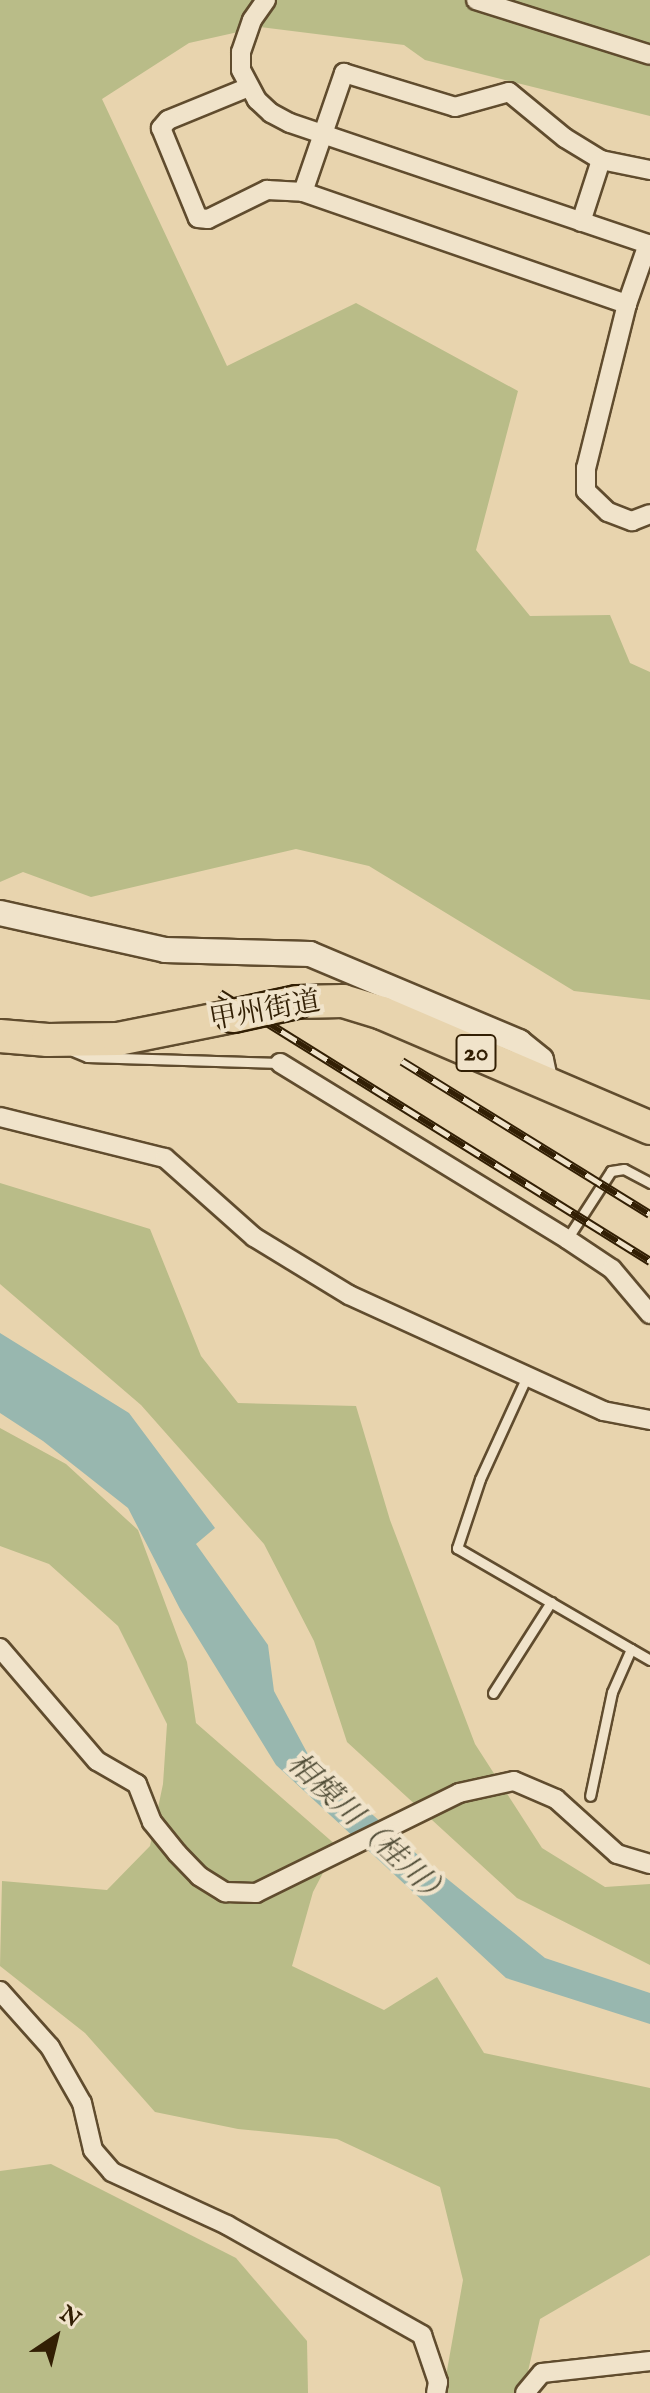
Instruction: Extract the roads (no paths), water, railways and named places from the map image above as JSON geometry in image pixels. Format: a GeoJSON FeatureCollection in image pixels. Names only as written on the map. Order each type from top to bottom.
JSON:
{"type":"FeatureCollection","features":[{"type":"Feature","properties":{"kind":"highway","name":"甲州街道"},"geometry":{"type":"LineString","coordinates":[[0,1036],[48,1040],[118,1039],[322,999],[362,1006],[650,1128]]}},
{"type":"Feature","properties":{"kind":"main road"},"geometry":{"type":"LineString","coordinates":[[0,913],[165,950],[310,954],[519,1042],[541,1060],[546,1084]]}},
{"type":"Feature","properties":{"kind":"street"},"geometry":{"type":"LineString","coordinates":[[266,0],[252,20],[241,52],[241,70],[249,87],[271,113],[323,134],[649,244],[627,304],[586,468],[586,491],[608,512],[620,517],[632,521],[650,514]]}},
{"type":"Feature","properties":{"kind":"street"},"geometry":{"type":"LineString","coordinates":[[476,0],[650,55]]}},
{"type":"Feature","properties":{"kind":"street"},"geometry":{"type":"LineString","coordinates":[[303,192],[344,73],[455,107],[509,92],[565,138],[601,160],[650,170]]}},
{"type":"Feature","properties":{"kind":"street"},"geometry":{"type":"LineString","coordinates":[[249,87],[168,120],[161,128],[198,218],[208,219],[267,190],[303,192],[627,304]]}},
{"type":"Feature","properties":{"kind":"street"},"geometry":{"type":"LineString","coordinates":[[581,222],[601,160]]}},
{"type":"Feature","properties":{"kind":"street"},"geometry":{"type":"LineString","coordinates":[[280,1063],[612,1269],[650,1314]]}},
{"type":"Feature","properties":{"kind":"street"},"geometry":{"type":"LineString","coordinates":[[0,1117],[165,1158],[254,1237],[349,1295],[528,1374],[603,1411],[650,1420]]}},
{"type":"Feature","properties":{"kind":"street"},"geometry":{"type":"LineString","coordinates":[[0,1648],[97,1761],[137,1784],[152,1822],[199,1876],[225,1892],[256,1893],[459,1793],[514,1781],[556,1799],[617,1854],[650,1864]]}},
{"type":"Feature","properties":{"kind":"street"},"geometry":{"type":"LineString","coordinates":[[0,1991],[50,2047],[82,2103],[93,2150],[112,2172],[227,2225],[422,2335],[438,2382],[436,2393]]}},
{"type":"Feature","properties":{"kind":"street"},"geometry":{"type":"LineString","coordinates":[[525,2393],[542,2373],[599,2364],[650,2361]]}},
{"type":"Feature","properties":{"kind":"lane"},"geometry":{"type":"LineString","coordinates":[[48,1040],[87,1057],[280,1063]]}},
{"type":"Feature","properties":{"kind":"lane"},"geometry":{"type":"LineString","coordinates":[[567,1239],[611,1171],[624,1169],[650,1183]]}},
{"type":"Feature","properties":{"kind":"lane"},"geometry":{"type":"LineString","coordinates":[[528,1374],[480,1479],[457,1548],[650,1660]]}},
{"type":"Feature","properties":{"kind":"lane"},"geometry":{"type":"LineString","coordinates":[[493,1693],[551,1602]]}},
{"type":"Feature","properties":{"kind":"lane"},"geometry":{"type":"LineString","coordinates":[[590,1796],[612,1692],[631,1649]]}},
{"type":"Feature","properties":{"kind":"water","name":"相模川（桂川）"},"geometry":{"type":"Polygon","coordinates":[[[0,1333],[129,1413],[215,1528],[196,1544],[268,1645],[274,1691],[311,1760],[419,1856],[545,1958],[650,1993],[650,2024],[506,1978],[276,1765],[180,1609],[128,1508],[43,1441],[0,1413],[0,1333]]]}},
{"type":"Feature","properties":{"kind":"railway"},"geometry":{"type":"LineString","coordinates":[[220,993],[650,1261]]}},
{"type":"Feature","properties":{"kind":"railway"},"geometry":{"type":"LineString","coordinates":[[402,1061],[650,1214]]}}]}
